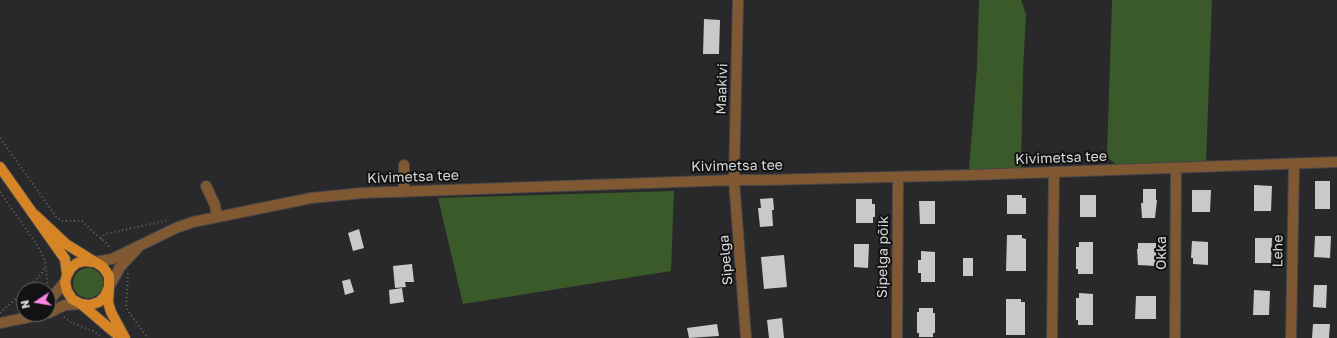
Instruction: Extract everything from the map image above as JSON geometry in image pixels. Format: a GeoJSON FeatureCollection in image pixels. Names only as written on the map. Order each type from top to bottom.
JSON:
{"type":"FeatureCollection","features":[{"type":"Feature","properties":{"kind":"main road"},"geometry":{"type":"LineString","coordinates":[[0,167],[65,259],[67,291],[72,299],[81,304],[122,338]]}},
{"type":"Feature","properties":{"kind":"main road"},"geometry":{"type":"LineString","coordinates":[[35,216],[66,244],[103,267],[108,276],[108,302],[111,312],[125,338]]}},
{"type":"Feature","properties":{"kind":"main road"},"geometry":{"type":"LineString","coordinates":[[66,278],[71,268],[78,263],[86,261],[94,262]]}},
{"type":"Feature","properties":{"kind":"main road"},"geometry":{"type":"LineString","coordinates":[[81,304],[90,305],[99,302],[105,296],[109,287]]}},
{"type":"Feature","properties":{"kind":"street","name":"Maakivi"},"geometry":{"type":"LineString","coordinates":[[734,180],[738,0]]}},
{"type":"Feature","properties":{"kind":"street","name":"Kivimetsa tee"},"geometry":{"type":"LineString","coordinates":[[94,262],[114,257],[176,228],[217,217],[311,198],[362,193],[1337,162]]}},
{"type":"Feature","properties":{"kind":"street","name":"Lehe"},"geometry":{"type":"LineString","coordinates":[[1291,338],[1294,164]]}},
{"type":"Feature","properties":{"kind":"street"},"geometry":{"type":"LineString","coordinates":[[404,165],[404,192]]}},
{"type":"Feature","properties":{"kind":"street","name":"Okka"},"geometry":{"type":"LineString","coordinates":[[1176,168],[1176,338]]}},
{"type":"Feature","properties":{"kind":"street"},"geometry":{"type":"LineString","coordinates":[[1052,338],[1054,172]]}},
{"type":"Feature","properties":{"kind":"street","name":"Sipelga põik"},"geometry":{"type":"LineString","coordinates":[[897,338],[898,177]]}},
{"type":"Feature","properties":{"kind":"street","name":"Sipelga"},"geometry":{"type":"LineString","coordinates":[[734,180],[746,338]]}},
{"type":"Feature","properties":{"kind":"street"},"geometry":{"type":"LineString","coordinates":[[206,186],[217,217]]}},
{"type":"Feature","properties":{"kind":"street","name":"Kivimetsa tee"},"geometry":{"type":"LineString","coordinates":[[109,287],[122,265],[145,242]]}},
{"type":"Feature","properties":{"kind":"street"},"geometry":{"type":"LineString","coordinates":[[56,289],[66,278]]}},
{"type":"Feature","properties":{"kind":"street"},"geometry":{"type":"LineString","coordinates":[[58,308],[65,305],[81,304]]}},
{"type":"Feature","properties":{"kind":"street"},"geometry":{"type":"LineString","coordinates":[[0,324],[16,320]]}},
{"type":"Feature","properties":{"kind":"path"},"geometry":{"type":"LineString","coordinates":[[0,138],[57,218],[63,221],[82,220],[112,250],[114,257]]}},
{"type":"Feature","properties":{"kind":"path"},"geometry":{"type":"LineString","coordinates":[[0,192],[38,246],[46,265],[48,282]]}},
{"type":"Feature","properties":{"kind":"path"},"geometry":{"type":"LineString","coordinates":[[34,282],[42,273],[46,265]]}},
{"type":"Feature","properties":{"kind":"path"},"geometry":{"type":"LineString","coordinates":[[122,265],[128,272],[126,307],[148,338]]}},
{"type":"Feature","properties":{"kind":"path"},"geometry":{"type":"LineString","coordinates":[[0,313],[16,298]]}},
{"type":"Feature","properties":{"kind":"path"},"geometry":{"type":"LineString","coordinates":[[58,308],[70,322],[95,332],[102,338]]}},
{"type":"Feature","properties":{"kind":"green space"},"geometry":{"type":"Polygon","coordinates":[[[979,0],[1021,0],[1026,14],[1021,168],[969,170],[977,68],[979,0]]]}},
{"type":"Feature","properties":{"kind":"green space"},"geometry":{"type":"Polygon","coordinates":[[[1112,0],[1212,0],[1206,161],[1117,165],[1107,157],[1112,0]]]}},
{"type":"Feature","properties":{"kind":"green space"},"geometry":{"type":"Polygon","coordinates":[[[674,191],[671,271],[463,304],[438,198],[674,191]]]}},
{"type":"Feature","properties":{"kind":"green space"},"geometry":{"type":"Polygon","coordinates":[[[88,268],[99,272],[103,283],[99,294],[88,298],[77,294],[73,283],[77,272],[88,268]]]}},
{"type":"Feature","properties":{"kind":"building"},"geometry":{"type":"Polygon","coordinates":[[[704,19],[720,20],[719,54],[703,54],[704,19]]]}},
{"type":"Feature","properties":{"kind":"building"},"geometry":{"type":"Polygon","coordinates":[[[1315,181],[1330,181],[1330,209],[1315,209],[1315,181]]]}},
{"type":"Feature","properties":{"kind":"building"},"geometry":{"type":"Polygon","coordinates":[[[1254,185],[1272,186],[1271,211],[1254,211],[1254,185]]]}},
{"type":"Feature","properties":{"kind":"building"},"geometry":{"type":"Polygon","coordinates":[[[1143,189],[1156,189],[1157,200],[1155,218],[1142,218],[1141,203],[1143,203],[1143,189]]]}},
{"type":"Feature","properties":{"kind":"building"},"geometry":{"type":"Polygon","coordinates":[[[1192,190],[1211,190],[1210,212],[1192,212],[1192,190]]]}},
{"type":"Feature","properties":{"kind":"building"},"geometry":{"type":"Polygon","coordinates":[[[1007,195],[1022,195],[1022,198],[1026,198],[1026,214],[1007,214],[1007,195]]]}},
{"type":"Feature","properties":{"kind":"building"},"geometry":{"type":"Polygon","coordinates":[[[1080,195],[1096,195],[1096,217],[1080,217],[1080,195]]]}},
{"type":"Feature","properties":{"kind":"building"},"geometry":{"type":"Polygon","coordinates":[[[773,198],[773,226],[760,227],[758,208],[761,208],[760,199],[773,198]]]}},
{"type":"Feature","properties":{"kind":"building"},"geometry":{"type":"Polygon","coordinates":[[[856,199],[872,199],[872,204],[875,204],[875,217],[873,217],[873,223],[856,223],[856,199]]]}},
{"type":"Feature","properties":{"kind":"building"},"geometry":{"type":"Polygon","coordinates":[[[919,201],[935,201],[935,224],[920,224],[919,201]]]}},
{"type":"Feature","properties":{"kind":"building"},"geometry":{"type":"Polygon","coordinates":[[[359,229],[364,248],[353,251],[348,233],[359,229]]]}},
{"type":"Feature","properties":{"kind":"building"},"geometry":{"type":"Polygon","coordinates":[[[1007,235],[1022,235],[1022,238],[1026,239],[1026,271],[1006,271],[1007,235]]]}},
{"type":"Feature","properties":{"kind":"building"},"geometry":{"type":"Polygon","coordinates":[[[1315,236],[1331,236],[1330,258],[1314,257],[1315,236]]]}},
{"type":"Feature","properties":{"kind":"building"},"geometry":{"type":"Polygon","coordinates":[[[1255,238],[1272,238],[1271,263],[1255,263],[1255,238]]]}},
{"type":"Feature","properties":{"kind":"building"},"geometry":{"type":"Polygon","coordinates":[[[1192,241],[1208,242],[1208,265],[1193,264],[1193,258],[1191,258],[1192,241]]]}},
{"type":"Feature","properties":{"kind":"building"},"geometry":{"type":"Polygon","coordinates":[[[1079,242],[1093,242],[1093,274],[1078,274],[1078,269],[1076,269],[1076,247],[1079,247],[1079,242]]]}},
{"type":"Feature","properties":{"kind":"building"},"geometry":{"type":"Polygon","coordinates":[[[1138,243],[1156,243],[1156,266],[1138,265],[1138,243]]]}},
{"type":"Feature","properties":{"kind":"building"},"geometry":{"type":"Polygon","coordinates":[[[854,244],[869,244],[868,268],[854,267],[854,244]]]}},
{"type":"Feature","properties":{"kind":"building"},"geometry":{"type":"Polygon","coordinates":[[[921,251],[935,252],[935,282],[921,282],[921,273],[918,273],[918,260],[921,260],[921,251]]]}},
{"type":"Feature","properties":{"kind":"building"},"geometry":{"type":"Polygon","coordinates":[[[784,255],[787,287],[764,289],[761,257],[784,255]]]}},
{"type":"Feature","properties":{"kind":"building"},"geometry":{"type":"Polygon","coordinates":[[[963,258],[973,258],[973,276],[963,276],[963,258]]]}},
{"type":"Feature","properties":{"kind":"building"},"geometry":{"type":"Polygon","coordinates":[[[412,264],[414,282],[405,282],[406,287],[395,288],[393,266],[412,264]]]}},
{"type":"Feature","properties":{"kind":"building"},"geometry":{"type":"Polygon","coordinates":[[[350,279],[354,292],[345,295],[342,281],[350,279]]]}},
{"type":"Feature","properties":{"kind":"building"},"geometry":{"type":"Polygon","coordinates":[[[1314,285],[1327,285],[1326,308],[1313,307],[1314,285]]]}},
{"type":"Feature","properties":{"kind":"building"},"geometry":{"type":"Polygon","coordinates":[[[402,288],[404,302],[390,304],[389,290],[402,288]]]}},
{"type":"Feature","properties":{"kind":"building"},"geometry":{"type":"Polygon","coordinates":[[[1254,290],[1270,291],[1269,315],[1253,315],[1254,290]]]}},
{"type":"Feature","properties":{"kind":"building"},"geometry":{"type":"Polygon","coordinates":[[[1079,293],[1093,294],[1093,325],[1078,325],[1078,320],[1076,320],[1076,298],[1079,298],[1079,293]]]}},
{"type":"Feature","properties":{"kind":"building"},"geometry":{"type":"Polygon","coordinates":[[[1136,296],[1156,296],[1156,319],[1135,319],[1136,296]]]}},
{"type":"Feature","properties":{"kind":"building"},"geometry":{"type":"Polygon","coordinates":[[[1006,299],[1021,299],[1021,302],[1025,302],[1025,335],[1006,335],[1006,299]]]}},
{"type":"Feature","properties":{"kind":"building"},"geometry":{"type":"Polygon","coordinates":[[[919,308],[933,308],[933,313],[935,313],[935,333],[933,333],[933,337],[919,337],[919,333],[917,333],[917,312],[919,312],[919,308]]]}},
{"type":"Feature","properties":{"kind":"building"},"geometry":{"type":"Polygon","coordinates":[[[782,318],[784,338],[769,338],[767,320],[782,318]]]}},
{"type":"Feature","properties":{"kind":"building"},"geometry":{"type":"Polygon","coordinates":[[[717,324],[719,336],[689,338],[687,328],[717,324]]]}},
{"type":"Feature","properties":{"kind":"building"},"geometry":{"type":"Polygon","coordinates":[[[1313,324],[1330,324],[1329,338],[1312,338],[1313,324]]]}}]}
